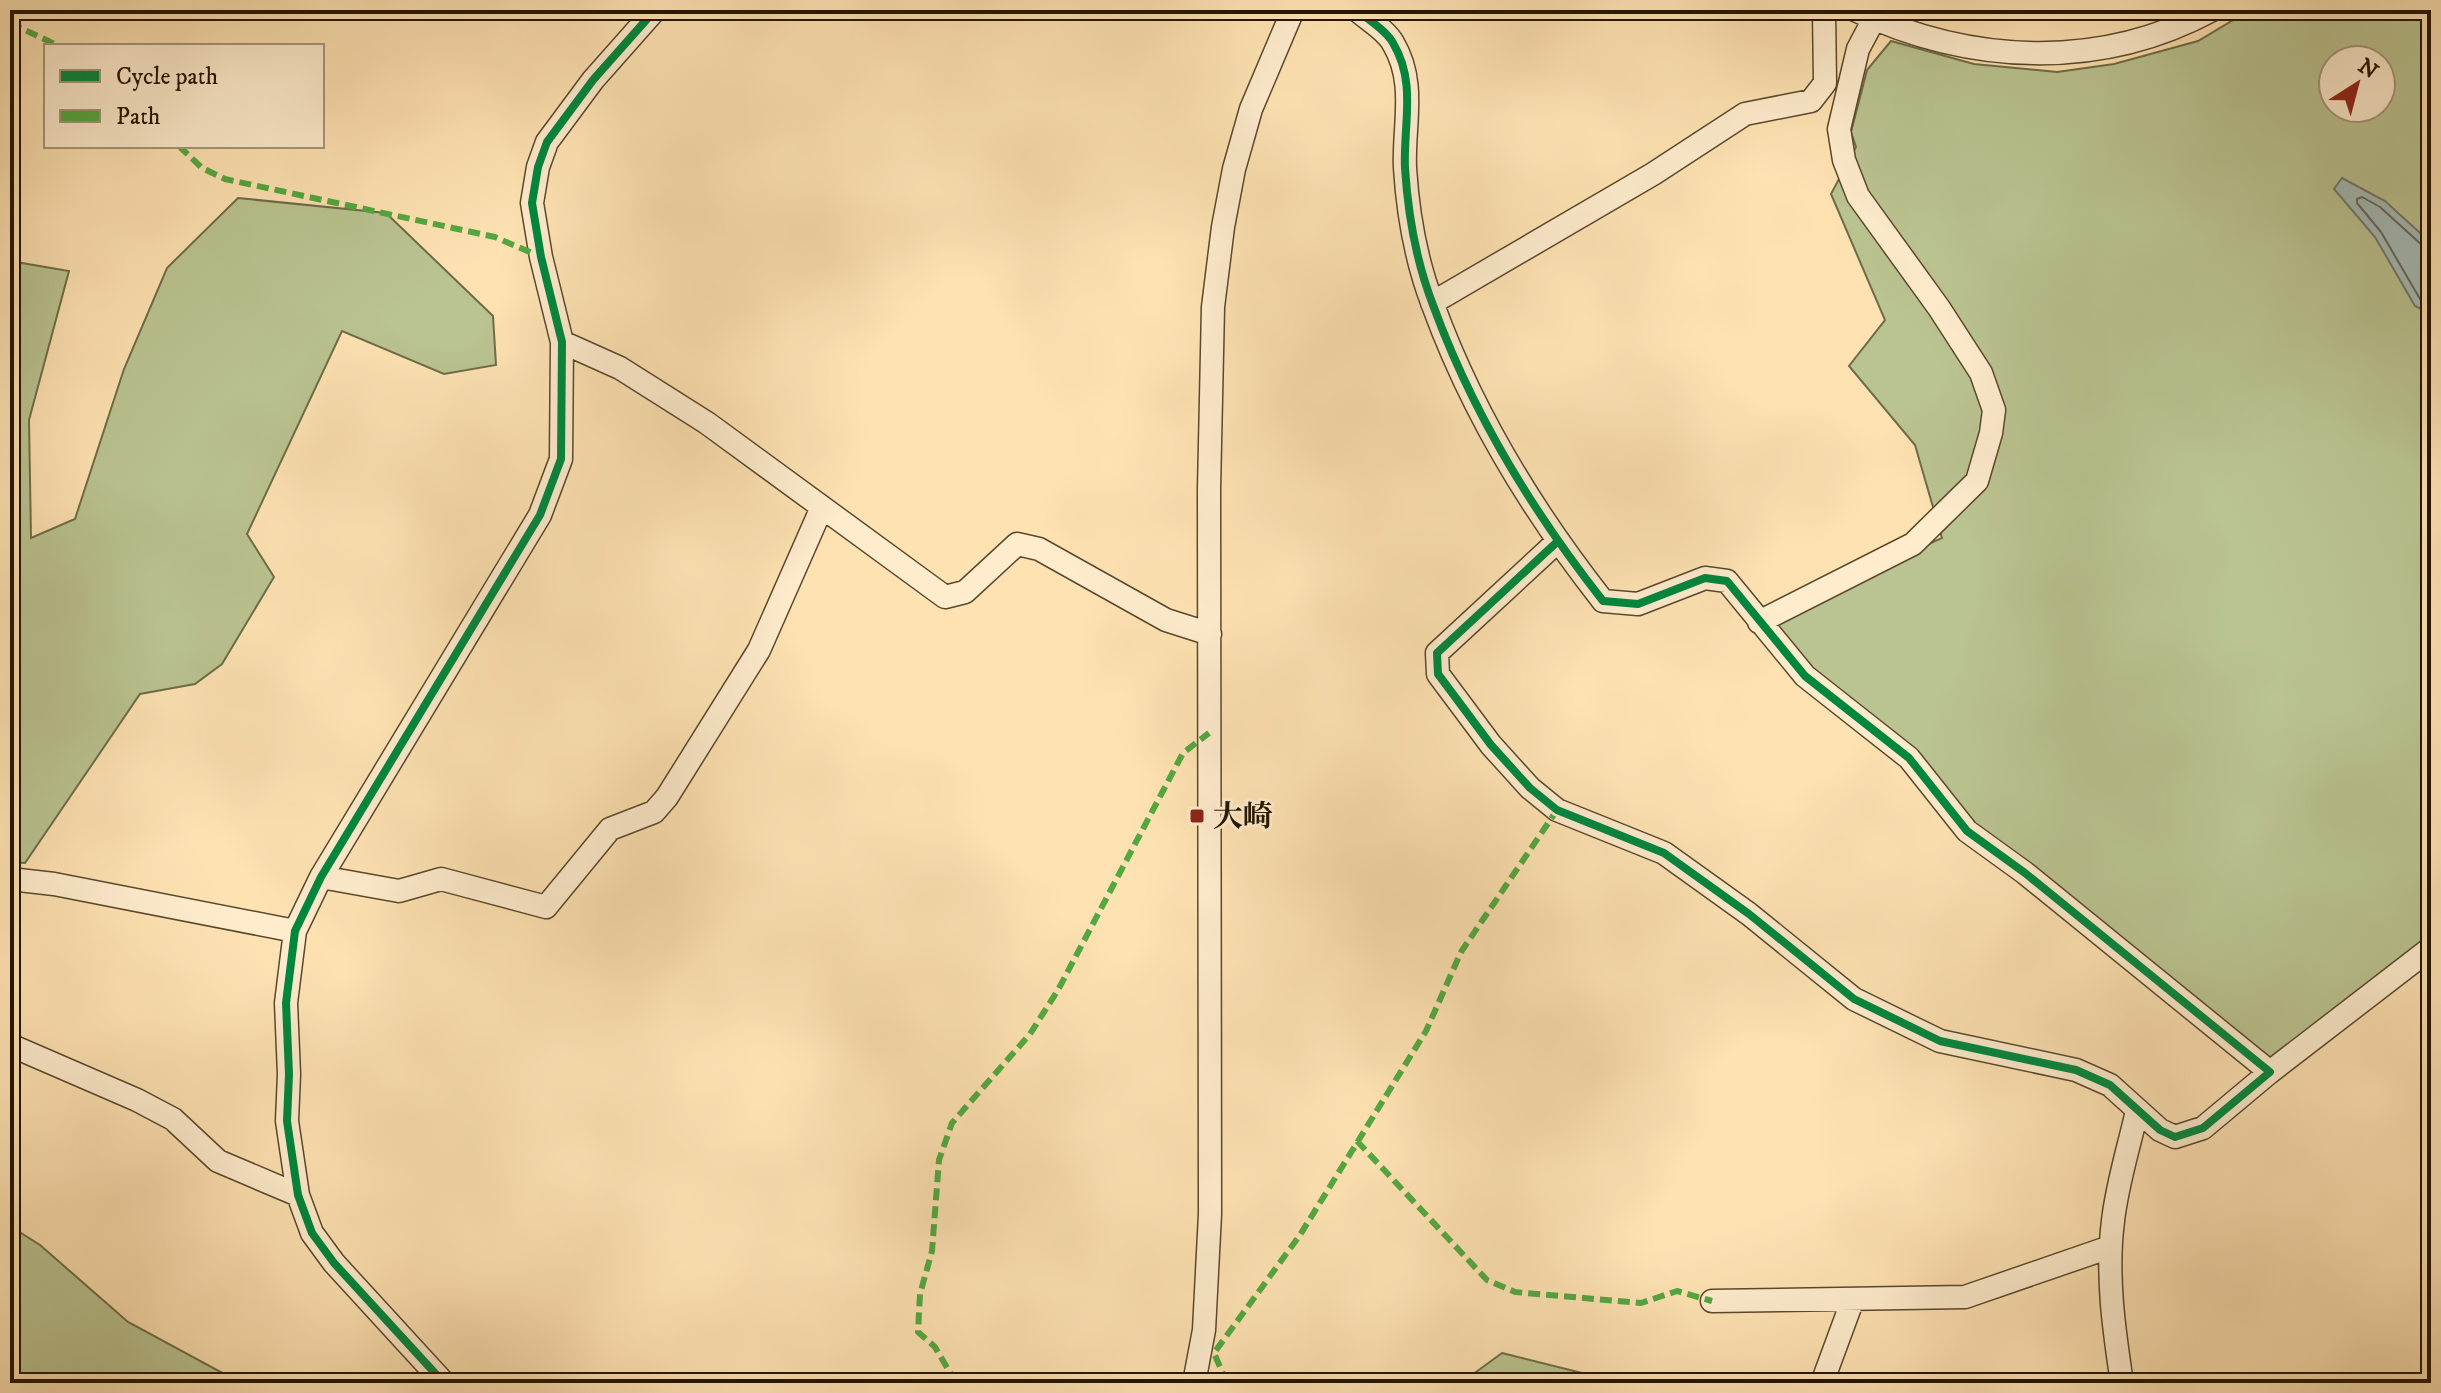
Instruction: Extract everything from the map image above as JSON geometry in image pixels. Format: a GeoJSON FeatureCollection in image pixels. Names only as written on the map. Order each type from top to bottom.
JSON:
{"type":"FeatureCollection","features":[{"type":"Feature","properties":{"kind":"street"},"geometry":{"type":"LineString","coordinates":[[444,1383],[334,1263],[312,1233],[298,1195],[287,1121],[286,1003],[295,931],[321,877],[540,515],[561,459],[562,342],[541,257],[532,203],[538,167],[547,142],[593,80],[655,10]]}},
{"type":"Feature","properties":{"kind":"street"},"geometry":{"type":"LineString","coordinates":[[1194,1383],[1207,1352],[1210,1214],[1213,307],[1234,169],[1251,109],[1293,10]]}},
{"type":"Feature","properties":{"kind":"street"},"geometry":{"type":"LineString","coordinates":[[1357,10],[1392,41],[1407,77],[1405,164],[1411,233],[1432,303],[1464,382],[1557,542],[1603,601],[1638,604],[1705,578],[1727,581],[1805,676],[1909,758],[1967,831],[2025,873],[2270,1072]]}},
{"type":"Feature","properties":{"kind":"street"},"geometry":{"type":"LineString","coordinates":[[1432,303],[1653,174],[1745,114],[1811,101],[1825,83],[1824,10]]}},
{"type":"Feature","properties":{"kind":"street"},"geometry":{"type":"LineString","coordinates":[[1759,622],[1913,544],[1977,481],[1991,433],[1994,410],[1981,373],[1939,308],[1858,196],[1844,160],[1839,129],[1865,14],[1953,45],[2042,55],[2101,50],[2132,43],[2170,31],[2212,10]]}},
{"type":"Feature","properties":{"kind":"street"},"geometry":{"type":"LineString","coordinates":[[562,342],[632,376],[707,423],[945,597],[965,592],[1017,544],[1039,549],[1166,620],[1210,634]]}},
{"type":"Feature","properties":{"kind":"street"},"geometry":{"type":"LineString","coordinates":[[321,877],[399,891],[441,879],[546,907],[610,829],[654,812],[667,797],[759,650],[822,507]]}},
{"type":"Feature","properties":{"kind":"street"},"geometry":{"type":"LineString","coordinates":[[1557,542],[1437,653],[1438,674],[1491,745],[1530,788],[1557,810],[1664,853],[1749,914],[1854,999],[1940,1041],[2076,1070],[2110,1085],[2160,1130],[2175,1137],[2203,1128],[2270,1072],[2431,948]]}},
{"type":"Feature","properties":{"kind":"street"},"geometry":{"type":"LineString","coordinates":[[10,879],[85,890],[295,931]]}},
{"type":"Feature","properties":{"kind":"street"},"geometry":{"type":"LineString","coordinates":[[10,1045],[137,1100],[173,1119],[218,1161],[298,1195]]}},
{"type":"Feature","properties":{"kind":"street"},"geometry":{"type":"LineString","coordinates":[[2122,1383],[2112,1322],[2110,1247],[2113,1218],[2137,1111]]}},
{"type":"Feature","properties":{"kind":"street"},"geometry":{"type":"LineString","coordinates":[[1712,1301],[1965,1297],[2110,1247]]}},
{"type":"Feature","properties":{"kind":"street"},"geometry":{"type":"LineString","coordinates":[[1822,1383],[1853,1299]]}},
{"type":"Feature","properties":{"kind":"green space"},"geometry":{"type":"Polygon","coordinates":[[[2250,10],[2431,10],[2431,973],[2418,959],[2270,1072],[2025,873],[1759,622],[1942,538],[1915,445],[1849,366],[1885,320],[1831,194],[1856,147],[1851,132],[1867,70],[1891,41],[1974,64],[2057,72],[2114,64],[2198,41],[2250,10]]]}},
{"type":"Feature","properties":{"kind":"green space"},"geometry":{"type":"Polygon","coordinates":[[[238,198],[386,213],[493,316],[496,365],[444,374],[342,331],[247,534],[274,577],[222,664],[195,684],[140,694],[25,863],[10,862],[10,261],[69,271],[29,420],[31,538],[75,519],[124,369],[167,268],[238,198]]]}},
{"type":"Feature","properties":{"kind":"green space"},"geometry":{"type":"Polygon","coordinates":[[[10,1226],[40,1245],[128,1322],[230,1377],[235,1383],[10,1383],[10,1226]]]}},
{"type":"Feature","properties":{"kind":"green space"},"geometry":{"type":"Polygon","coordinates":[[[1502,1353],[1622,1383],[1461,1383],[1502,1353]]]}},
{"type":"Feature","properties":{"kind":"water"},"geometry":{"type":"Polygon","coordinates":[[[2342,178],[2385,201],[2431,243],[2431,314],[2415,306],[2375,237],[2334,189],[2342,178]]]}},
{"type":"Feature","properties":{"kind":"marked path"},"geometry":{"type":"LineString","coordinates":[[10,23],[55,44]]}},
{"type":"Feature","properties":{"kind":"marked path"},"geometry":{"type":"LineString","coordinates":[[181,148],[202,168],[225,179],[495,237],[541,257]]}},
{"type":"Feature","properties":{"kind":"marked path"},"geometry":{"type":"LineString","coordinates":[[956,1383],[935,1347],[918,1332],[920,1294],[932,1251],[939,1160],[952,1123],[1030,1034],[1058,990],[1183,753],[1209,733]]}},
{"type":"Feature","properties":{"kind":"marked path"},"geometry":{"type":"LineString","coordinates":[[1227,1383],[1214,1353],[1300,1235],[1426,1031],[1461,952],[1557,810]]}},
{"type":"Feature","properties":{"kind":"marked path"},"geometry":{"type":"LineString","coordinates":[[1357,1141],[1487,1280],[1515,1292],[1641,1303],[1677,1291],[1712,1301]]}},
{"type":"Feature","properties":{"kind":"cycle path"},"geometry":{"type":"LineString","coordinates":[[444,1383],[334,1263],[312,1233],[298,1195],[287,1121],[286,1003],[295,931],[321,877],[540,515],[561,459],[562,342],[541,257],[532,203],[538,167],[547,142],[593,80],[655,10]]}},
{"type":"Feature","properties":{"kind":"cycle path"},"geometry":{"type":"LineString","coordinates":[[1357,10],[1390,38],[1405,73],[1405,168],[1411,220],[1422,272],[1449,345],[1506,460],[1552,532],[1603,601],[1638,604],[1705,578],[1727,581],[1805,676],[1909,758],[1967,831],[2025,873],[2270,1072],[2203,1128],[2175,1137],[2160,1130],[2110,1085],[2076,1070],[1940,1041],[1854,999],[1749,914],[1664,853],[1557,810],[1530,788],[1491,745],[1438,674],[1437,653],[1557,542]]}},
{"type":"Feature","properties":{"kind":"place","name":"大崎"},"geometry":{"type":"Point","coordinates":[1197,816]}}]}
